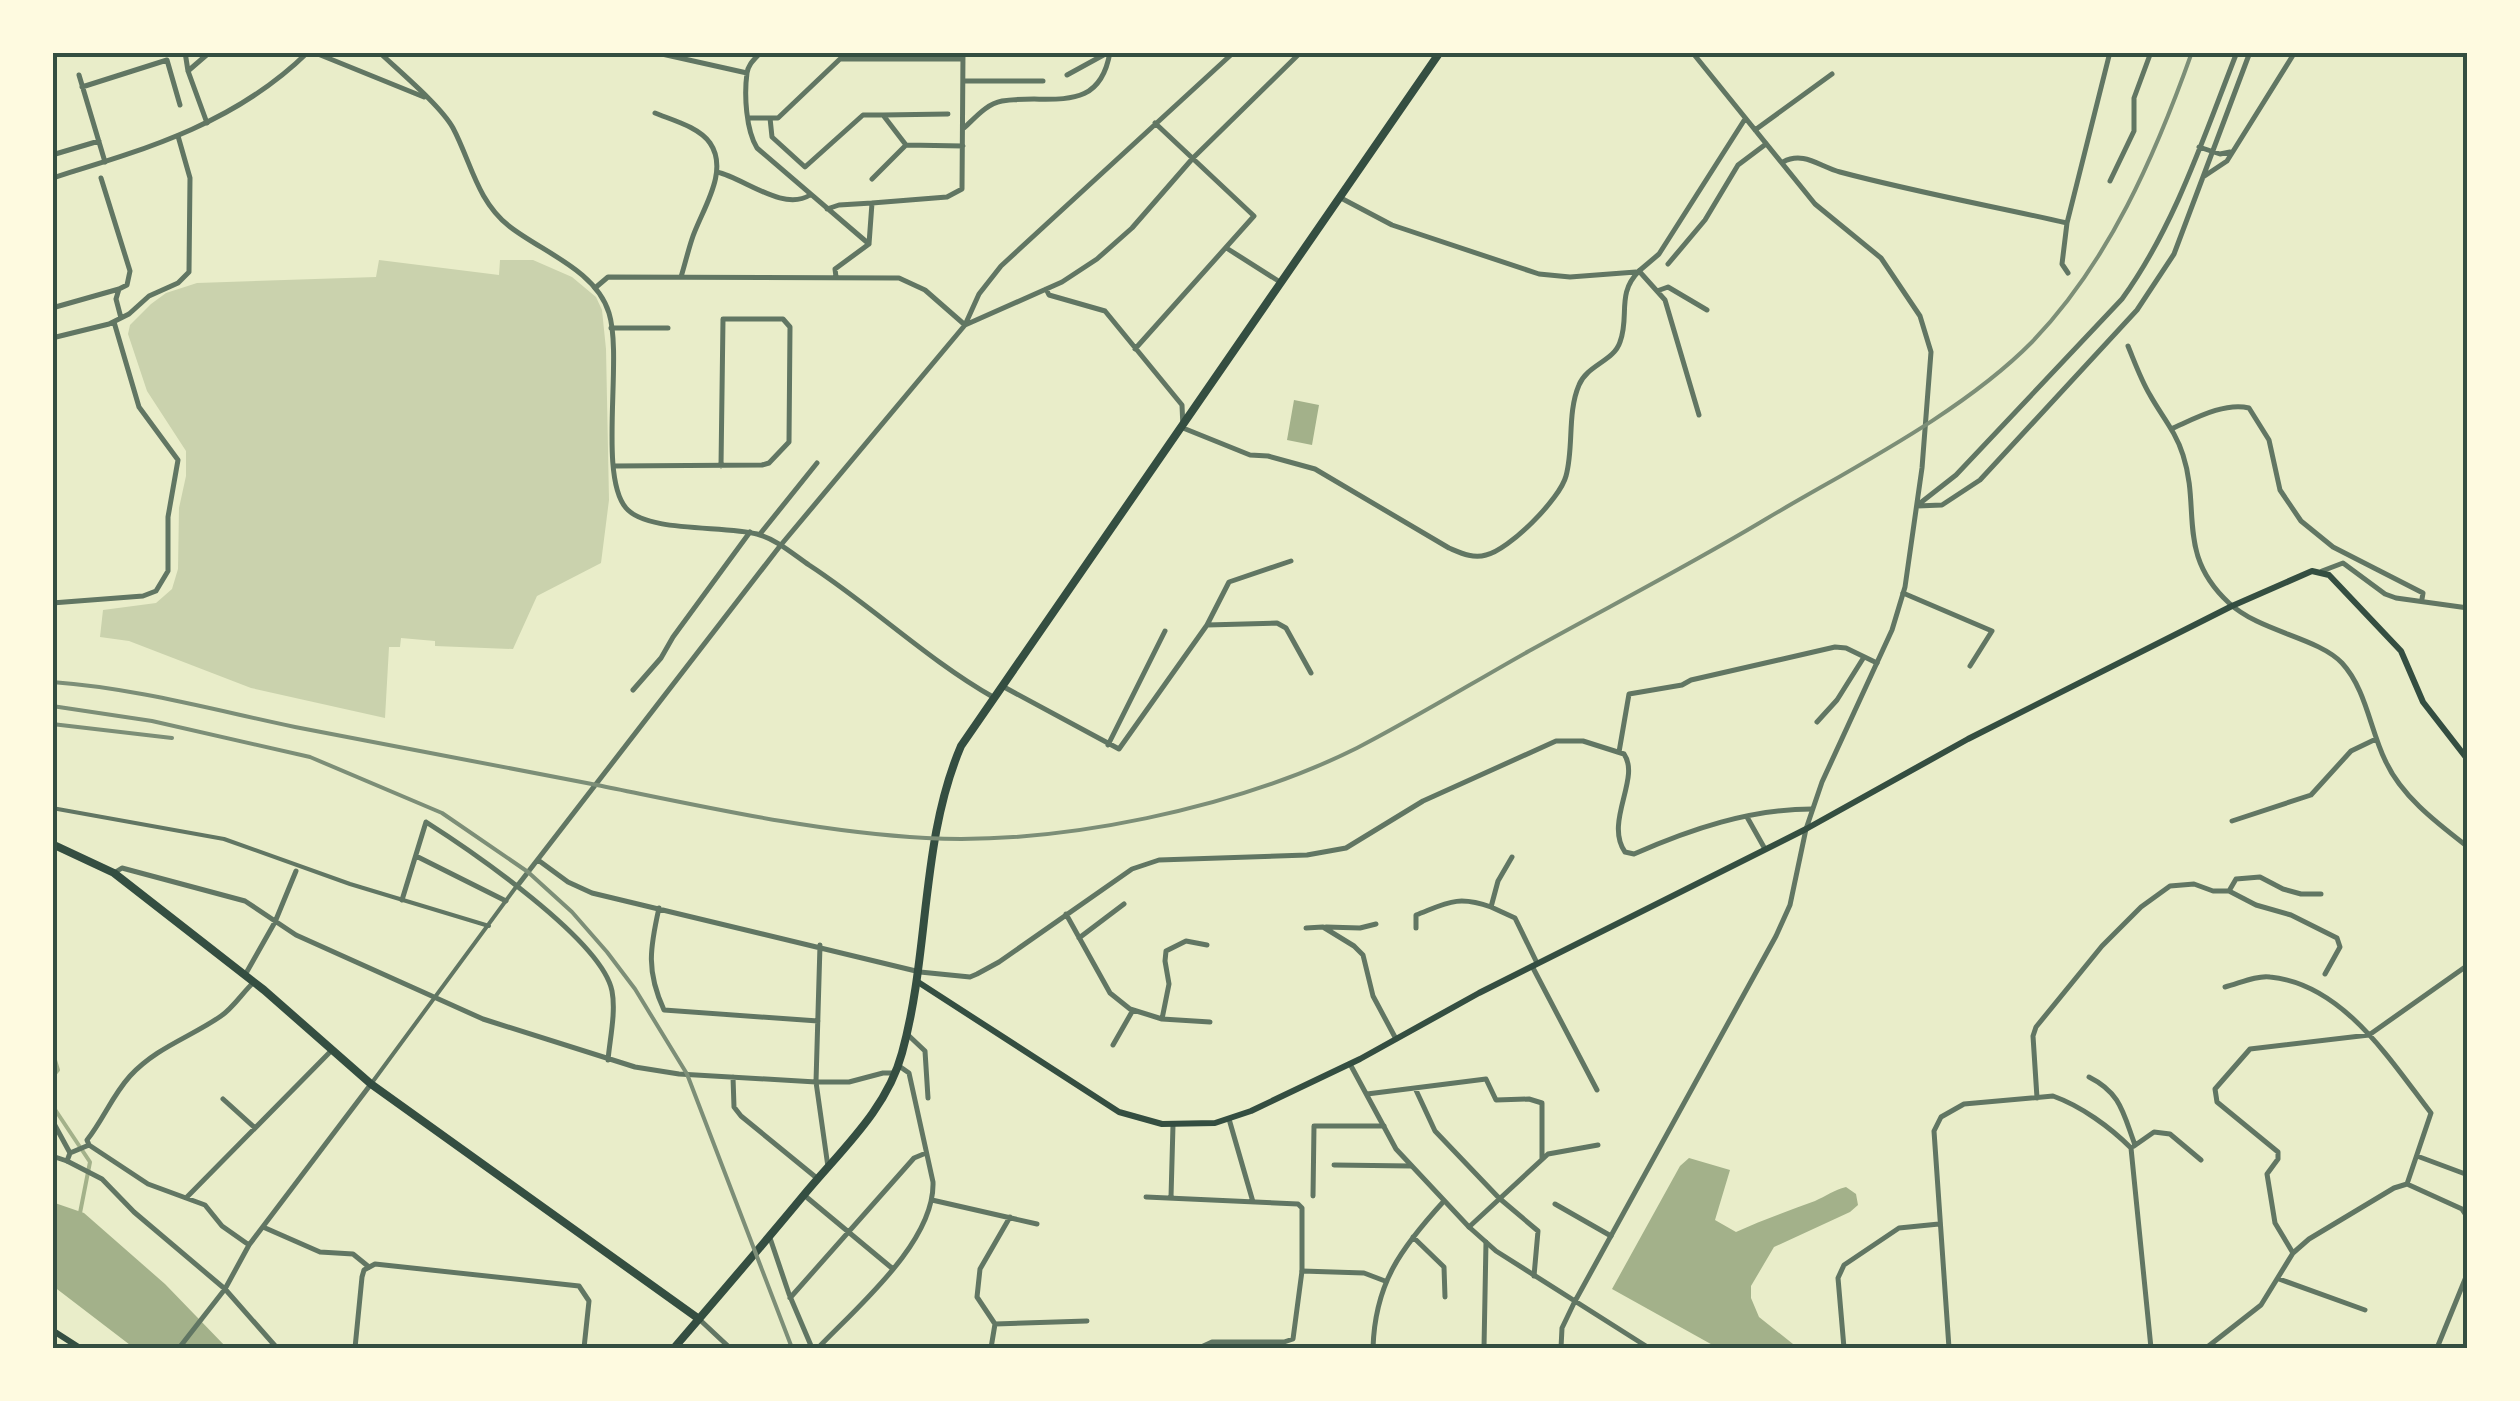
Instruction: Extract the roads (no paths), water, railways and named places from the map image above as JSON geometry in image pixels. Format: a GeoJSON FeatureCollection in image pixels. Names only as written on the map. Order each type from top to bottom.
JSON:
{"type":"FeatureCollection","features":[{"type":"Feature","properties":{"kind":"main road"},"geometry":{"type":"LineString","coordinates":[[674,1348],[863,1128],[896,1069],[920,972],[940,809],[961,746],[1440,52]]}},
{"type":"Feature","properties":{"kind":"main road"},"geometry":{"type":"LineString","coordinates":[[918,982],[1119,1112],[1174,1125],[1216,1123],[1350,1064],[1535,965],[1806,829],[1968,739],[2232,606],[2312,571],[2322,571],[2401,650],[2423,702],[2468,760]]}},
{"type":"Feature","properties":{"kind":"main road"},"geometry":{"type":"LineString","coordinates":[[52,844],[114,873],[254,982],[371,1084],[700,1319]]}},
{"type":"Feature","properties":{"kind":"main road"},"geometry":{"type":"LineString","coordinates":[[52,1330],[80,1348]]}},
{"type":"Feature","properties":{"kind":"street"},"geometry":{"type":"LineString","coordinates":[[185,52],[207,123]]}},
{"type":"Feature","properties":{"kind":"street"},"geometry":{"type":"LineString","coordinates":[[188,71],[210,52]]}},
{"type":"Feature","properties":{"kind":"street"},"geometry":{"type":"LineString","coordinates":[[52,178],[207,123],[250,101],[310,52],[424,97]]}},
{"type":"Feature","properties":{"kind":"street"},"geometry":{"type":"LineString","coordinates":[[379,52],[451,124],[483,197],[506,224],[575,270],[594,288],[610,315],[614,466],[618,496],[626,508],[648,520],[760,534],[862,599],[964,680],[996,698]]}},
{"type":"Feature","properties":{"kind":"street"},"geometry":{"type":"LineString","coordinates":[[653,52],[747,73]]}},
{"type":"Feature","properties":{"kind":"street"},"geometry":{"type":"LineString","coordinates":[[761,52],[750,63],[747,73],[749,136],[756,148],[870,244]]}},
{"type":"Feature","properties":{"kind":"street"},"geometry":{"type":"LineString","coordinates":[[1067,75],[1110,52]]}},
{"type":"Feature","properties":{"kind":"street"},"geometry":{"type":"LineString","coordinates":[[964,128],[1000,101],[1064,100],[1086,94],[1108,70],[1110,52]]}},
{"type":"Feature","properties":{"kind":"street"},"geometry":{"type":"LineString","coordinates":[[180,1348],[223,1292],[249,1245],[518,885],[780,546],[965,325],[979,294],[1001,266],[1234,52]]}},
{"type":"Feature","properties":{"kind":"street"},"geometry":{"type":"LineString","coordinates":[[965,325],[1062,282],[1120,238],[1193,158],[1300,52]]}},
{"type":"Feature","properties":{"kind":"street"},"geometry":{"type":"LineString","coordinates":[[1561,1348],[1562,1328],[1574,1302],[1790,906],[1813,809],[1892,630],[1904,593],[1922,468],[1932,352],[1920,316],[1881,258],[1816,204],[1692,52]]}},
{"type":"Feature","properties":{"kind":"street"},"geometry":{"type":"LineString","coordinates":[[2068,273],[2062,264],[2068,223],[2110,52]]}},
{"type":"Feature","properties":{"kind":"street"},"geometry":{"type":"LineString","coordinates":[[2110,181],[2134,131],[2134,98],[2151,52]]}},
{"type":"Feature","properties":{"kind":"street"},"geometry":{"type":"LineString","coordinates":[[1917,506],[1956,475],[2122,299],[2153,251],[2237,52]]}},
{"type":"Feature","properties":{"kind":"street"},"geometry":{"type":"LineString","coordinates":[[1917,506],[1942,505],[1980,480],[2137,310],[2174,254],[2250,52]]}},
{"type":"Feature","properties":{"kind":"street"},"geometry":{"type":"LineString","coordinates":[[2201,179],[2227,161],[2295,52]]}},
{"type":"Feature","properties":{"kind":"street"},"geometry":{"type":"LineString","coordinates":[[749,118],[778,118],[840,58],[963,56],[962,189],[947,197],[839,204],[827,209]]}},
{"type":"Feature","properties":{"kind":"street"},"geometry":{"type":"LineString","coordinates":[[82,87],[167,60],[180,106]]}},
{"type":"Feature","properties":{"kind":"street"},"geometry":{"type":"LineString","coordinates":[[1755,130],[1832,74]]}},
{"type":"Feature","properties":{"kind":"street"},"geometry":{"type":"LineString","coordinates":[[78,75],[105,162]]}},
{"type":"Feature","properties":{"kind":"street"},"geometry":{"type":"LineString","coordinates":[[964,81],[1043,81]]}},
{"type":"Feature","properties":{"kind":"street"},"geometry":{"type":"LineString","coordinates":[[655,113],[685,125],[710,142],[717,172],[682,277]]}},
{"type":"Feature","properties":{"kind":"street"},"geometry":{"type":"LineString","coordinates":[[770,118],[772,137],[804,167],[864,115],[948,114]]}},
{"type":"Feature","properties":{"kind":"street"},"geometry":{"type":"LineString","coordinates":[[882,115],[906,145]]}},
{"type":"Feature","properties":{"kind":"street"},"geometry":{"type":"LineString","coordinates":[[1046,289],[1049,295],[1105,311],[1182,405],[1183,428],[1250,455],[1268,456],[1315,470],[1449,548],[1472,556],[1487,555],[1505,547],[1556,495],[1566,478],[1575,394],[1587,370],[1617,350],[1622,339],[1626,284],[1659,254],[1745,119]]}},
{"type":"Feature","properties":{"kind":"street"},"geometry":{"type":"LineString","coordinates":[[1135,348],[1254,216],[1156,123]]}},
{"type":"Feature","properties":{"kind":"street"},"geometry":{"type":"LineString","coordinates":[[52,338],[117,320],[149,296],[178,283],[189,272],[190,178],[178,136]]}},
{"type":"Feature","properties":{"kind":"street"},"geometry":{"type":"LineString","coordinates":[[52,155],[98,141]]}},
{"type":"Feature","properties":{"kind":"street"},"geometry":{"type":"LineString","coordinates":[[1668,264],[1705,220],[1738,165],[1766,144]]}},
{"type":"Feature","properties":{"kind":"street"},"geometry":{"type":"LineString","coordinates":[[872,179],[906,145],[963,146]]}},
{"type":"Feature","properties":{"kind":"street"},"geometry":{"type":"LineString","coordinates":[[2199,148],[2232,152]]}},
{"type":"Feature","properties":{"kind":"street"},"geometry":{"type":"LineString","coordinates":[[1783,162],[1801,156],[1840,172],[2068,223]]}},
{"type":"Feature","properties":{"kind":"street"},"geometry":{"type":"LineString","coordinates":[[717,172],[783,198],[804,200],[810,195]]}},
{"type":"Feature","properties":{"kind":"street"},"geometry":{"type":"LineString","coordinates":[[52,308],[127,285],[130,271],[101,178]]}},
{"type":"Feature","properties":{"kind":"street"},"geometry":{"type":"LineString","coordinates":[[1339,197],[1392,225],[1539,274],[1570,277],[1638,271]]}},
{"type":"Feature","properties":{"kind":"street"},"geometry":{"type":"LineString","coordinates":[[870,244],[872,203]]}},
{"type":"Feature","properties":{"kind":"street"},"geometry":{"type":"LineString","coordinates":[[836,277],[836,269],[870,244]]}},
{"type":"Feature","properties":{"kind":"street"},"geometry":{"type":"LineString","coordinates":[[1227,248],[1280,282]]}},
{"type":"Feature","properties":{"kind":"street"},"geometry":{"type":"LineString","coordinates":[[1638,271],[1666,300],[1699,415]]}},
{"type":"Feature","properties":{"kind":"street"},"geometry":{"type":"LineString","coordinates":[[594,288],[608,277],[908,280],[965,325]]}},
{"type":"Feature","properties":{"kind":"street"},"geometry":{"type":"LineString","coordinates":[[1657,290],[1668,287],[1707,310]]}},
{"type":"Feature","properties":{"kind":"street"},"geometry":{"type":"LineString","coordinates":[[52,603],[143,596],[156,591],[168,571],[168,517],[178,460],[140,407],[117,320],[118,289]]}},
{"type":"Feature","properties":{"kind":"street"},"geometry":{"type":"LineString","coordinates":[[614,466],[722,466],[768,463],[789,442],[790,326],[783,319],[723,319],[722,466]]}},
{"type":"Feature","properties":{"kind":"street"},"geometry":{"type":"LineString","coordinates":[[611,328],[668,328]]}},
{"type":"Feature","properties":{"kind":"street"},"geometry":{"type":"LineString","coordinates":[[2128,346],[2149,394],[2172,429],[2187,472],[2192,539],[2212,582],[2232,606],[2267,627],[2326,650],[2342,664],[2356,685],[2386,763],[2400,784],[2435,822],[2468,848]]}},
{"type":"Feature","properties":{"kind":"street"},"geometry":{"type":"LineString","coordinates":[[2172,429],[2212,412],[2238,406],[2249,408],[2269,440],[2280,490],[2301,521],[2333,547],[2423,593],[2422,599]]}},
{"type":"Feature","properties":{"kind":"street"},"geometry":{"type":"LineString","coordinates":[[760,534],[817,463]]}},
{"type":"Feature","properties":{"kind":"street"},"geometry":{"type":"LineString","coordinates":[[634,690],[662,658],[672,637],[750,532]]}},
{"type":"Feature","properties":{"kind":"street"},"geometry":{"type":"LineString","coordinates":[[1004,686],[1119,749],[1206,625],[1229,582],[1292,561]]}},
{"type":"Feature","properties":{"kind":"street"},"geometry":{"type":"LineString","coordinates":[[2322,571],[2343,563],[2396,598],[2468,608]]}},
{"type":"Feature","properties":{"kind":"street"},"geometry":{"type":"LineString","coordinates":[[1904,593],[1992,631],[1970,666]]}},
{"type":"Feature","properties":{"kind":"street"},"geometry":{"type":"LineString","coordinates":[[1206,625],[1277,623],[1286,628],[1311,673]]}},
{"type":"Feature","properties":{"kind":"street"},"geometry":{"type":"LineString","coordinates":[[1108,745],[1165,631]]}},
{"type":"Feature","properties":{"kind":"street"},"geometry":{"type":"LineString","coordinates":[[1619,752],[1630,694],[1835,647],[1877,663]]}},
{"type":"Feature","properties":{"kind":"street"},"geometry":{"type":"LineString","coordinates":[[1817,722],[1837,700],[1864,657]]}},
{"type":"Feature","properties":{"kind":"street"},"geometry":{"type":"LineString","coordinates":[[538,860],[568,882],[592,893],[920,972],[970,976],[999,962],[1132,869],[1159,860],[1306,855],[1346,848],[1423,801],[1564,738],[1619,752],[1629,760],[1620,801],[1620,845],[1625,852],[1634,854],[1713,823],[1783,809],[1813,809]]}},
{"type":"Feature","properties":{"kind":"street"},"geometry":{"type":"LineString","coordinates":[[2232,821],[2310,796],[2350,751],[2376,739]]}},
{"type":"Feature","properties":{"kind":"street"},"geometry":{"type":"LineString","coordinates":[[52,808],[224,839],[489,926]]}},
{"type":"Feature","properties":{"kind":"street"},"geometry":{"type":"LineString","coordinates":[[1746,816],[1765,850]]}},
{"type":"Feature","properties":{"kind":"street"},"geometry":{"type":"LineString","coordinates":[[402,900],[426,822],[518,885],[589,952],[610,984],[613,1004],[608,1060]]}},
{"type":"Feature","properties":{"kind":"street"},"geometry":{"type":"LineString","coordinates":[[416,856],[506,902]]}},
{"type":"Feature","properties":{"kind":"street"},"geometry":{"type":"LineString","coordinates":[[1490,906],[1512,857]]}},
{"type":"Feature","properties":{"kind":"street"},"geometry":{"type":"LineString","coordinates":[[114,873],[122,868],[245,900],[312,942],[436,998],[608,1060],[679,1074],[816,1082],[849,1082],[896,1069],[908,1073],[933,1182],[932,1200],[915,1237],[892,1269],[815,1348],[790,1298],[770,1238]]}},
{"type":"Feature","properties":{"kind":"street"},"geometry":{"type":"LineString","coordinates":[[245,975],[275,922],[296,871]]}},
{"type":"Feature","properties":{"kind":"street"},"geometry":{"type":"LineString","coordinates":[[2230,890],[2236,879],[2250,876],[2301,894],[2321,894]]}},
{"type":"Feature","properties":{"kind":"street"},"geometry":{"type":"LineString","coordinates":[[2037,1098],[2033,1036],[2036,1027],[2102,946],[2141,907],[2170,886],[2194,884],[2213,891],[2230,890],[2256,906],[2291,915],[2337,938],[2340,947],[2325,974]]}},
{"type":"Feature","properties":{"kind":"street"},"geometry":{"type":"LineString","coordinates":[[1416,928],[1416,915],[1468,898],[1515,918],[1597,1090]]}},
{"type":"Feature","properties":{"kind":"street"},"geometry":{"type":"LineString","coordinates":[[1078,938],[1124,904]]}},
{"type":"Feature","properties":{"kind":"street"},"geometry":{"type":"LineString","coordinates":[[659,908],[650,948],[652,984],[664,1010],[818,1020]]}},
{"type":"Feature","properties":{"kind":"street"},"geometry":{"type":"LineString","coordinates":[[1066,914],[1110,994],[1133,1010],[1162,1020],[1210,1022]]}},
{"type":"Feature","properties":{"kind":"street"},"geometry":{"type":"LineString","coordinates":[[1306,928],[1360,928],[1376,924]]}},
{"type":"Feature","properties":{"kind":"street"},"geometry":{"type":"LineString","coordinates":[[1324,927],[1362,955],[1373,996],[1396,1039]]}},
{"type":"Feature","properties":{"kind":"street"},"geometry":{"type":"LineString","coordinates":[[1162,1020],[1170,984],[1166,951],[1186,942],[1207,944]]}},
{"type":"Feature","properties":{"kind":"street"},"geometry":{"type":"LineString","coordinates":[[820,946],[816,1082],[828,1168]]}},
{"type":"Feature","properties":{"kind":"street"},"geometry":{"type":"LineString","coordinates":[[2293,1254],[2275,1223],[2267,1174],[2278,1160],[2278,1152],[2217,1102],[2216,1089],[2254,1047],[2370,1035],[2468,965]]}},
{"type":"Feature","properties":{"kind":"street"},"geometry":{"type":"LineString","coordinates":[[2206,1348],[2250,1316],[2279,1280],[2293,1254],[2309,1239],[2408,1184],[2430,1114],[2370,1035],[2308,986],[2266,976],[2224,987]]}},
{"type":"Feature","properties":{"kind":"street"},"geometry":{"type":"LineString","coordinates":[[88,1145],[87,1140],[130,1076],[164,1049],[224,1015],[254,982]]}},
{"type":"Feature","properties":{"kind":"street"},"geometry":{"type":"LineString","coordinates":[[1113,1045],[1133,1010]]}},
{"type":"Feature","properties":{"kind":"street"},"geometry":{"type":"LineString","coordinates":[[906,1034],[924,1051],[928,1098]]}},
{"type":"Feature","properties":{"kind":"street"},"geometry":{"type":"LineString","coordinates":[[186,1197],[331,1051]]}},
{"type":"Feature","properties":{"kind":"street"},"geometry":{"type":"LineString","coordinates":[[1350,1064],[1411,1166],[1469,1227],[1534,1276],[1649,1348]]}},
{"type":"Feature","properties":{"kind":"street"},"geometry":{"type":"LineString","coordinates":[[733,1076],[734,1107],[741,1116],[818,1178]]}},
{"type":"Feature","properties":{"kind":"street"},"geometry":{"type":"LineString","coordinates":[[2089,1077],[2108,1086],[2118,1099],[2133,1146],[2151,1348]]}},
{"type":"Feature","properties":{"kind":"street"},"geometry":{"type":"LineString","coordinates":[[1367,1094],[1486,1079],[1496,1100],[1529,1099],[1542,1103],[1542,1158]]}},
{"type":"Feature","properties":{"kind":"street"},"geometry":{"type":"LineString","coordinates":[[1414,1088],[1435,1131],[1499,1198],[1538,1231],[1534,1276]]}},
{"type":"Feature","properties":{"kind":"street"},"geometry":{"type":"LineString","coordinates":[[1950,1348],[1932,1140],[1941,1116],[1964,1104],[2053,1096],[2066,1100],[2133,1146]]}},
{"type":"Feature","properties":{"kind":"street"},"geometry":{"type":"LineString","coordinates":[[223,1099],[254,1128]]}},
{"type":"Feature","properties":{"kind":"street"},"geometry":{"type":"LineString","coordinates":[[1229,1119],[1253,1202]]}},
{"type":"Feature","properties":{"kind":"street"},"geometry":{"type":"LineString","coordinates":[[52,1120],[73,1152]]}},
{"type":"Feature","properties":{"kind":"street"},"geometry":{"type":"LineString","coordinates":[[1171,1198],[1174,1125]]}},
{"type":"Feature","properties":{"kind":"street"},"geometry":{"type":"LineString","coordinates":[[1313,1196],[1314,1126],[1384,1126]]}},
{"type":"Feature","properties":{"kind":"street"},"geometry":{"type":"LineString","coordinates":[[2133,1146],[2154,1132],[2170,1134],[2201,1160]]}},
{"type":"Feature","properties":{"kind":"street"},"geometry":{"type":"LineString","coordinates":[[1469,1227],[1542,1158],[1561,1149],[1598,1144]]}},
{"type":"Feature","properties":{"kind":"street"},"geometry":{"type":"LineString","coordinates":[[66,1161],[73,1152],[88,1145]]}},
{"type":"Feature","properties":{"kind":"street"},"geometry":{"type":"LineString","coordinates":[[88,1145],[148,1184],[205,1205],[222,1226],[249,1245]]}},
{"type":"Feature","properties":{"kind":"street"},"geometry":{"type":"LineString","coordinates":[[790,1298],[914,1158],[926,1154]]}},
{"type":"Feature","properties":{"kind":"street"},"geometry":{"type":"LineString","coordinates":[[52,1156],[102,1179],[277,1348]]}},
{"type":"Feature","properties":{"kind":"street"},"geometry":{"type":"LineString","coordinates":[[2417,1156],[2468,1176]]}},
{"type":"Feature","properties":{"kind":"street"},"geometry":{"type":"LineString","coordinates":[[1334,1165],[1411,1166]]}},
{"type":"Feature","properties":{"kind":"street"},"geometry":{"type":"LineString","coordinates":[[2408,1184],[2462,1209],[2468,1218]]}},
{"type":"Feature","properties":{"kind":"street"},"geometry":{"type":"LineString","coordinates":[[804,1195],[892,1269]]}},
{"type":"Feature","properties":{"kind":"street"},"geometry":{"type":"LineString","coordinates":[[1146,1198],[1298,1204],[1302,1208],[1302,1271],[1292,1339],[1212,1342],[1198,1348]]}},
{"type":"Feature","properties":{"kind":"street"},"geometry":{"type":"LineString","coordinates":[[932,1200],[1037,1224]]}},
{"type":"Feature","properties":{"kind":"street"},"geometry":{"type":"LineString","coordinates":[[1373,1348],[1385,1282],[1412,1236],[1444,1202]]}},
{"type":"Feature","properties":{"kind":"street"},"geometry":{"type":"LineString","coordinates":[[2462,1209],[2467,1202]]}},
{"type":"Feature","properties":{"kind":"street"},"geometry":{"type":"LineString","coordinates":[[1554,1204],[1611,1236]]}},
{"type":"Feature","properties":{"kind":"street"},"geometry":{"type":"LineString","coordinates":[[990,1348],[995,1324],[976,1297],[980,1269],[1010,1217]]}},
{"type":"Feature","properties":{"kind":"street"},"geometry":{"type":"LineString","coordinates":[[1844,1348],[1838,1278],[1844,1264],[1899,1228],[1939,1224]]}},
{"type":"Feature","properties":{"kind":"street"},"geometry":{"type":"LineString","coordinates":[[263,1227],[320,1252],[353,1254],[369,1266],[578,1286],[589,1301],[584,1348]]}},
{"type":"Feature","properties":{"kind":"street"},"geometry":{"type":"LineString","coordinates":[[1412,1236],[1444,1268],[1445,1297]]}},
{"type":"Feature","properties":{"kind":"street"},"geometry":{"type":"LineString","coordinates":[[1484,1348],[1486,1242]]}},
{"type":"Feature","properties":{"kind":"street"},"geometry":{"type":"LineString","coordinates":[[355,1348],[362,1276],[369,1266]]}},
{"type":"Feature","properties":{"kind":"street"},"geometry":{"type":"LineString","coordinates":[[1302,1271],[1364,1273],[1385,1282]]}},
{"type":"Feature","properties":{"kind":"street"},"geometry":{"type":"LineString","coordinates":[[2436,1348],[2468,1272]]}},
{"type":"Feature","properties":{"kind":"street"},"geometry":{"type":"LineString","coordinates":[[2279,1280],[2365,1310]]}},
{"type":"Feature","properties":{"kind":"street"},"geometry":{"type":"LineString","coordinates":[[700,1319],[730,1348]]}},
{"type":"Feature","properties":{"kind":"street"},"geometry":{"type":"LineString","coordinates":[[995,1324],[1087,1321]]}},
{"type":"Feature","properties":{"kind":"waterway"},"geometry":{"type":"LineString","coordinates":[[52,1050],[58,1070],[52,1077]]}},
{"type":"Feature","properties":{"kind":"waterway"},"geometry":{"type":"LineString","coordinates":[[52,1105],[90,1162],[80,1213]]}},
{"type":"Feature","properties":{"kind":"railway"},"geometry":{"type":"LineString","coordinates":[[52,682],[144,694],[761,818],[884,835],[978,839],[1033,835],[1147,818],[1203,805],[1310,769],[1379,737],[1737,536],[1905,438],[1973,392],[2032,342],[2107,243],[2162,130],[2192,52]]}},
{"type":"Feature","properties":{"kind":"railway"},"geometry":{"type":"LineString","coordinates":[[52,706],[152,721],[310,757],[442,813],[528,872],[572,912],[607,952],[635,989],[687,1074],[792,1348]]}},
{"type":"Feature","properties":{"kind":"railway"},"geometry":{"type":"LineString","coordinates":[[52,724],[172,738]]}}]}
